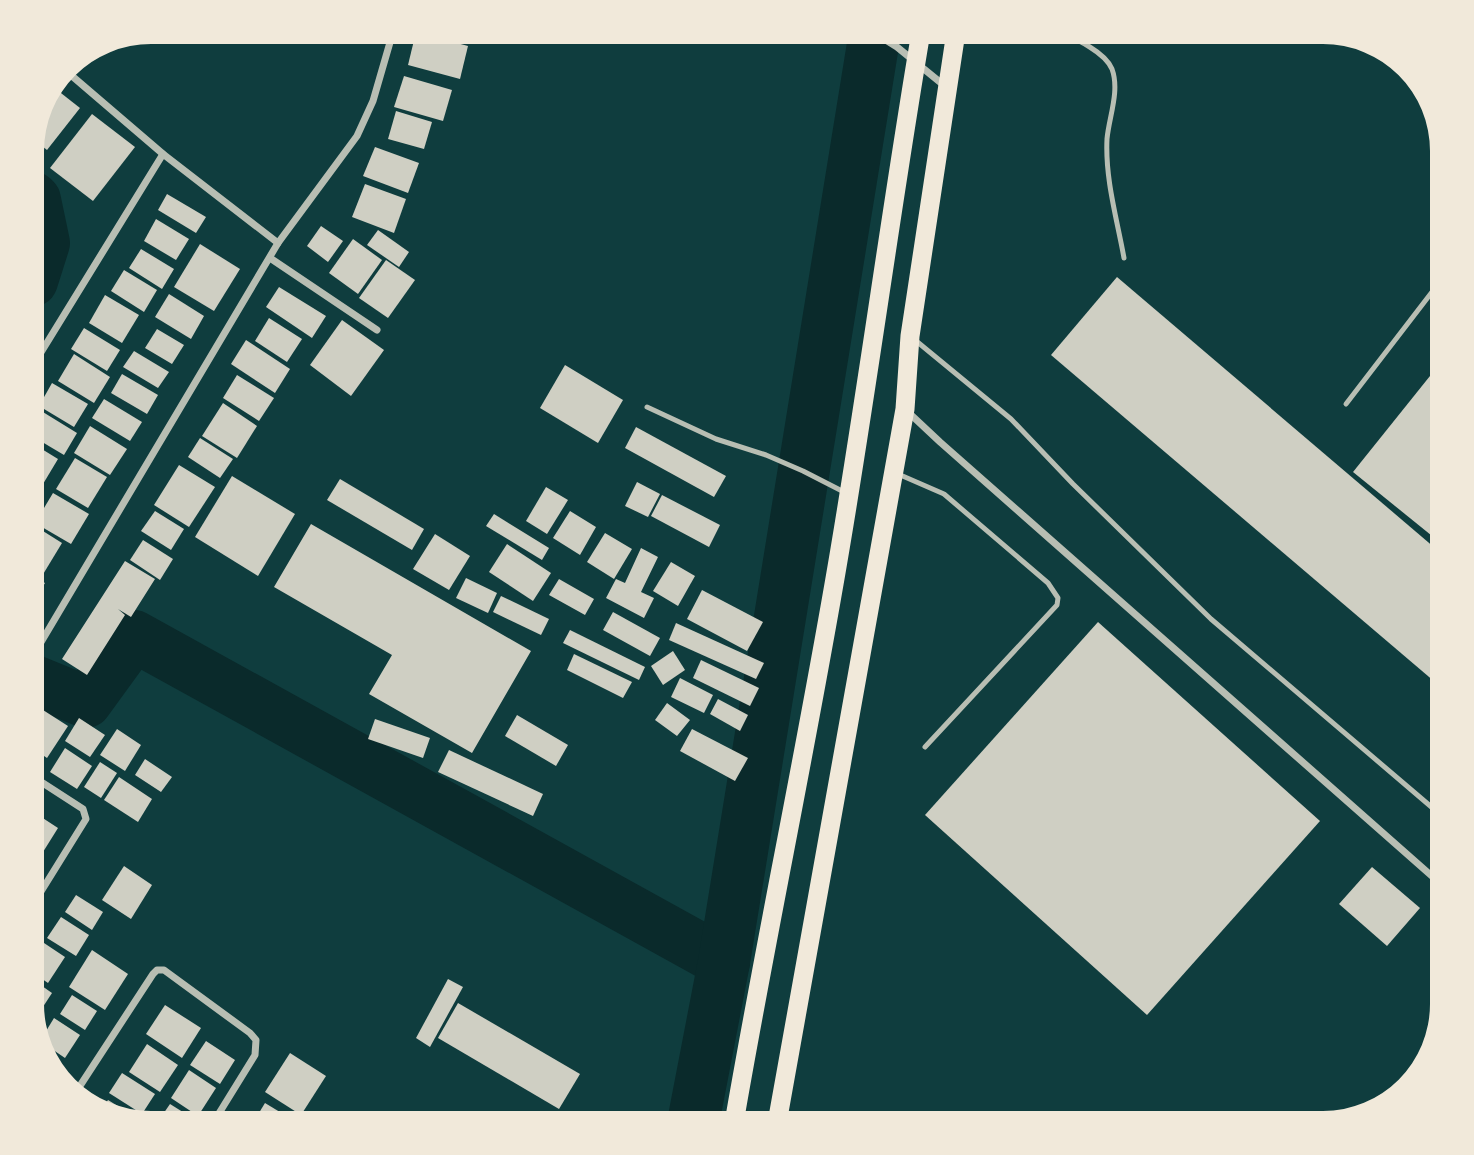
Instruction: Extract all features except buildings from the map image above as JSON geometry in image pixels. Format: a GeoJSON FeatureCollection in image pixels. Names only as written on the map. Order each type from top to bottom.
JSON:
{"type":"FeatureCollection","features":[{"type":"Feature","properties":{"kind":"highway"},"geometry":{"type":"LineString","coordinates":[[736,1111],[816,689],[919,44]]}},
{"type":"Feature","properties":{"kind":"highway"},"geometry":{"type":"LineString","coordinates":[[779,1111],[895,473],[905,409],[910,336],[954,44]]}},
{"type":"Feature","properties":{"kind":"street"},"geometry":{"type":"LineString","coordinates":[[44,638],[278,243],[357,136],[373,101],[390,44]]}},
{"type":"Feature","properties":{"kind":"street"},"geometry":{"type":"LineString","coordinates":[[892,44],[947,88]]}},
{"type":"Feature","properties":{"kind":"street"},"geometry":{"type":"LineString","coordinates":[[74,77],[163,154],[278,243]]}},
{"type":"Feature","properties":{"kind":"street"},"geometry":{"type":"LineString","coordinates":[[44,347],[163,154]]}},
{"type":"Feature","properties":{"kind":"street"},"geometry":{"type":"LineString","coordinates":[[270,258],[377,330]]}},
{"type":"Feature","properties":{"kind":"street"},"geometry":{"type":"LineString","coordinates":[[905,409],[1430,874]]}},
{"type":"Feature","properties":{"kind":"street"},"geometry":{"type":"LineString","coordinates":[[44,784],[83,809],[86,819],[44,887]]}},
{"type":"Feature","properties":{"kind":"street"},"geometry":{"type":"LineString","coordinates":[[81,1084],[153,974],[164,970],[256,1040],[255,1055],[221,1111]]}},
{"type":"Feature","properties":{"kind":"lane"},"geometry":{"type":"LineString","coordinates":[[1083,44],[1105,58],[1111,67],[1114,91],[1107,140],[1109,181],[1124,258]]}},
{"type":"Feature","properties":{"kind":"lane"},"geometry":{"type":"LineString","coordinates":[[1346,404],[1430,296]]}},
{"type":"Feature","properties":{"kind":"lane"},"geometry":{"type":"LineString","coordinates":[[910,336],[1011,419],[1073,484],[1212,619],[1430,805]]}},
{"type":"Feature","properties":{"kind":"lane"},"geometry":{"type":"LineString","coordinates":[[646,407],[716,439],[766,455],[803,471],[849,495]]}},
{"type":"Feature","properties":{"kind":"lane"},"geometry":{"type":"LineString","coordinates":[[895,473],[930,486],[952,500],[1048,583],[1058,598],[1057,605],[925,747]]}},
{"type":"Feature","properties":{"kind":"waterway"},"geometry":{"type":"LineString","coordinates":[[695,1111],[724,962],[873,44]]}},
{"type":"Feature","properties":{"kind":"waterway"},"geometry":{"type":"LineString","coordinates":[[44,685],[86,702],[134,636],[724,962]]}}]}
